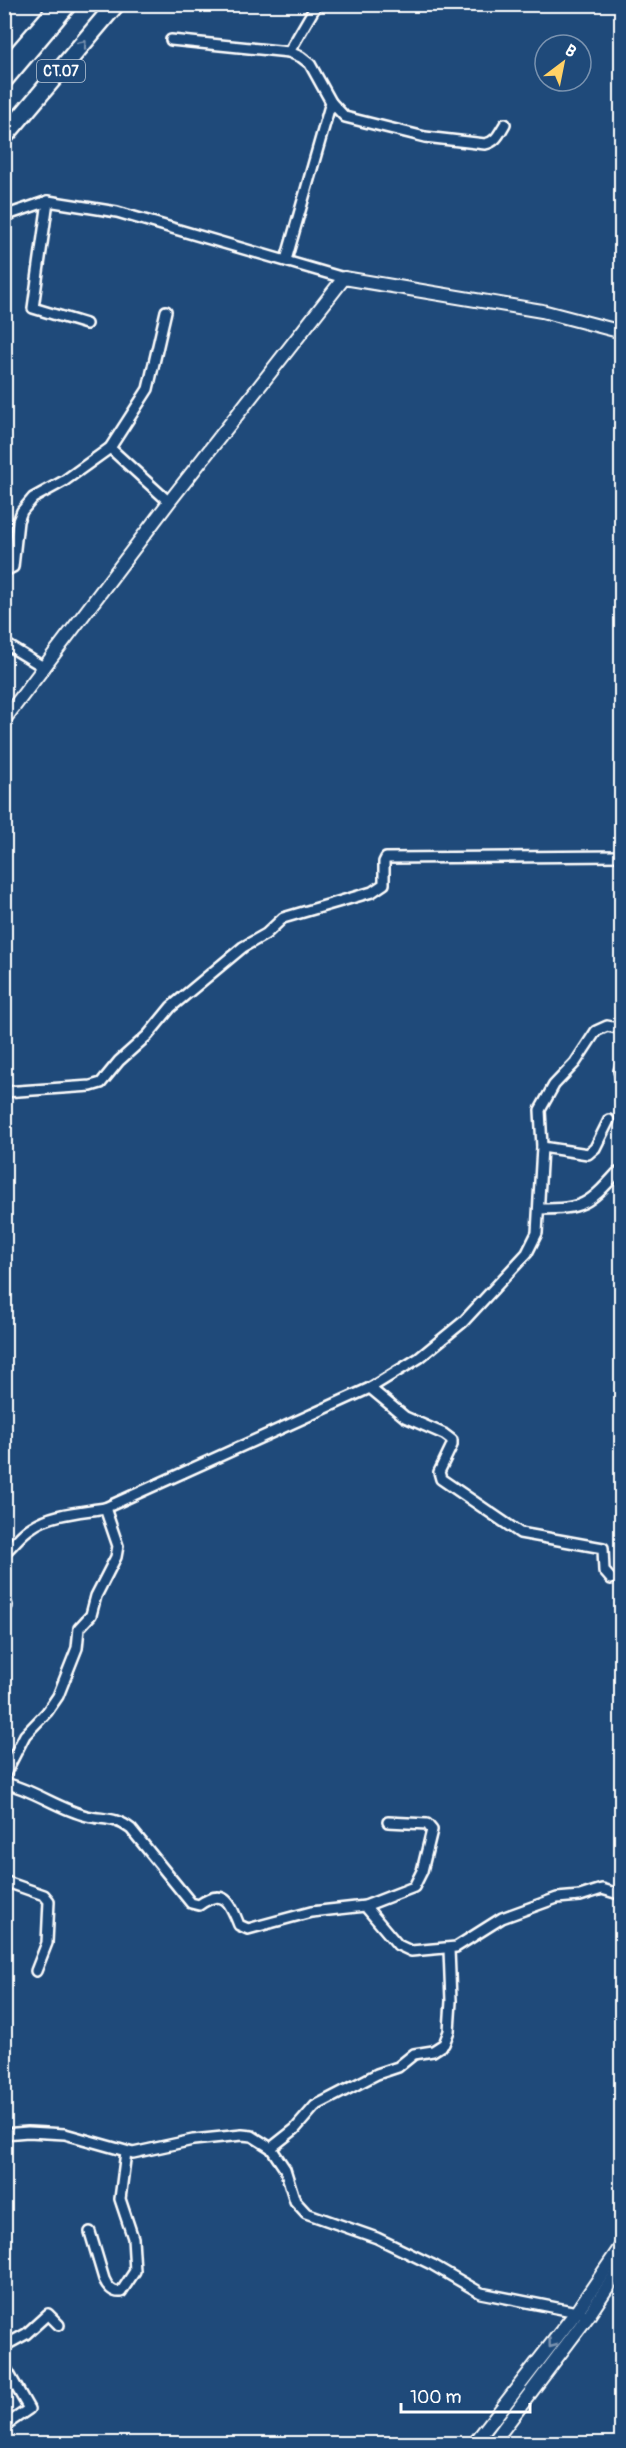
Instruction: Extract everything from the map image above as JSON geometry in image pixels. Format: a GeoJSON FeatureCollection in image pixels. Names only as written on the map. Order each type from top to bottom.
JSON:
{"type":"FeatureCollection","features":[{"type":"Feature","properties":{"kind":"highway","name":"CT.07"},"geometry":{"type":"LineString","coordinates":[[4,80],[68,4]]}},
{"type":"Feature","properties":{"kind":"highway","name":"CT.07"},"geometry":{"type":"LineString","coordinates":[[4,137],[116,4]]}},
{"type":"Feature","properties":{"kind":"street"},"geometry":{"type":"LineString","coordinates":[[4,64],[48,13],[49,4]]}},
{"type":"Feature","properties":{"kind":"street"},"geometry":{"type":"LineString","coordinates":[[289,52],[317,4]]}},
{"type":"Feature","properties":{"kind":"street"},"geometry":{"type":"LineString","coordinates":[[171,40],[289,52],[301,57],[310,64],[331,102],[345,117],[354,120],[425,137],[491,143],[505,124]]}},
{"type":"Feature","properties":{"kind":"street"},"geometry":{"type":"LineString","coordinates":[[286,260],[331,102]]}},
{"type":"Feature","properties":{"kind":"street"},"geometry":{"type":"LineString","coordinates":[[48,201],[33,308],[86,324]]}},
{"type":"Feature","properties":{"kind":"street"},"geometry":{"type":"LineString","coordinates":[[4,216],[48,201],[117,212],[344,278],[542,311],[621,332]]}},
{"type":"Feature","properties":{"kind":"street"},"geometry":{"type":"LineString","coordinates":[[4,720],[169,502],[344,278]]}},
{"type":"Feature","properties":{"kind":"street"},"geometry":{"type":"LineString","coordinates":[[4,565],[9,569],[13,567],[18,521],[22,511],[33,498],[64,481],[110,448],[148,389],[166,311]]}},
{"type":"Feature","properties":{"kind":"street"},"geometry":{"type":"LineString","coordinates":[[110,448],[169,502]]}},
{"type":"Feature","properties":{"kind":"street"},"geometry":{"type":"LineString","coordinates":[[4,643],[45,668]]}},
{"type":"Feature","properties":{"kind":"street"},"geometry":{"type":"LineString","coordinates":[[4,1092],[91,1086],[101,1083],[119,1061],[148,1035],[171,1007],[243,947],[266,934],[283,918],[372,892],[384,885],[386,858],[621,856]]}},
{"type":"Feature","properties":{"kind":"street"},"geometry":{"type":"LineString","coordinates":[[4,1553],[36,1524],[65,1515],[105,1508],[370,1388],[426,1353],[463,1322],[533,1246],[537,1233],[539,1209],[542,1147],[540,1110],[554,1085],[575,1063],[596,1030],[607,1026],[621,1029]]}},
{"type":"Feature","properties":{"kind":"street"},"geometry":{"type":"LineString","coordinates":[[621,1062],[619,1071],[621,1082]]}},
{"type":"Feature","properties":{"kind":"street"},"geometry":{"type":"LineString","coordinates":[[542,1147],[588,1154],[595,1148],[609,1120]]}},
{"type":"Feature","properties":{"kind":"street"},"geometry":{"type":"LineString","coordinates":[[539,1209],[580,1206],[600,1192],[617,1173]]}},
{"type":"Feature","properties":{"kind":"street"},"geometry":{"type":"LineString","coordinates":[[370,1388],[405,1417],[449,1436],[452,1445],[439,1472],[441,1479],[520,1533],[603,1548],[604,1571],[611,1579]]}},
{"type":"Feature","properties":{"kind":"street"},"geometry":{"type":"LineString","coordinates":[[4,1776],[25,1735],[47,1712],[58,1696],[77,1648],[79,1628],[91,1615],[96,1596],[116,1557],[118,1546],[105,1508]]}},
{"type":"Feature","properties":{"kind":"street"},"geometry":{"type":"LineString","coordinates":[[4,1783],[84,1815],[112,1818],[123,1822],[131,1828],[191,1903],[199,1905],[210,1897],[224,1898],[229,1903],[238,1925],[245,1928],[311,1912],[365,1906],[414,1887],[422,1871],[424,1853],[432,1830],[427,1824],[388,1822]]}},
{"type":"Feature","properties":{"kind":"street"},"geometry":{"type":"LineString","coordinates":[[4,1881],[44,1895],[50,1901],[47,1943],[36,1971]]}},
{"type":"Feature","properties":{"kind":"street"},"geometry":{"type":"LineString","coordinates":[[365,1906],[404,1949],[411,1951],[449,1949],[502,1918],[557,1898],[580,1896],[602,1889],[621,1895]]}},
{"type":"Feature","properties":{"kind":"street"},"geometry":{"type":"LineString","coordinates":[[271,2148],[295,2129],[315,2106],[377,2074],[398,2067],[414,2054],[433,2051],[444,2044],[449,2031],[451,2001],[449,1949]]}},
{"type":"Feature","properties":{"kind":"street"},"geometry":{"type":"LineString","coordinates":[[4,2134],[28,2132],[65,2134],[126,2152],[140,2152],[185,2142],[242,2135],[252,2136],[271,2148],[285,2169],[295,2201],[306,2213],[377,2238],[433,2265],[481,2293],[583,2313]]}},
{"type":"Feature","properties":{"kind":"street"},"geometry":{"type":"LineString","coordinates":[[90,2232],[107,2285],[115,2292],[121,2292],[135,2271],[133,2238],[120,2199],[126,2152]]}},
{"type":"Feature","properties":{"kind":"street"},"geometry":{"type":"LineString","coordinates":[[492,2444],[583,2313],[621,2245]]}},
{"type":"Feature","properties":{"kind":"street"},"geometry":{"type":"LineString","coordinates":[[474,2444],[621,2265]]}},
{"type":"Feature","properties":{"kind":"street"},"geometry":{"type":"LineString","coordinates":[[4,2346],[26,2334],[48,2314],[59,2325]]}},
{"type":"Feature","properties":{"kind":"street"},"geometry":{"type":"LineString","coordinates":[[4,2365],[29,2409],[4,2426]]}}]}
